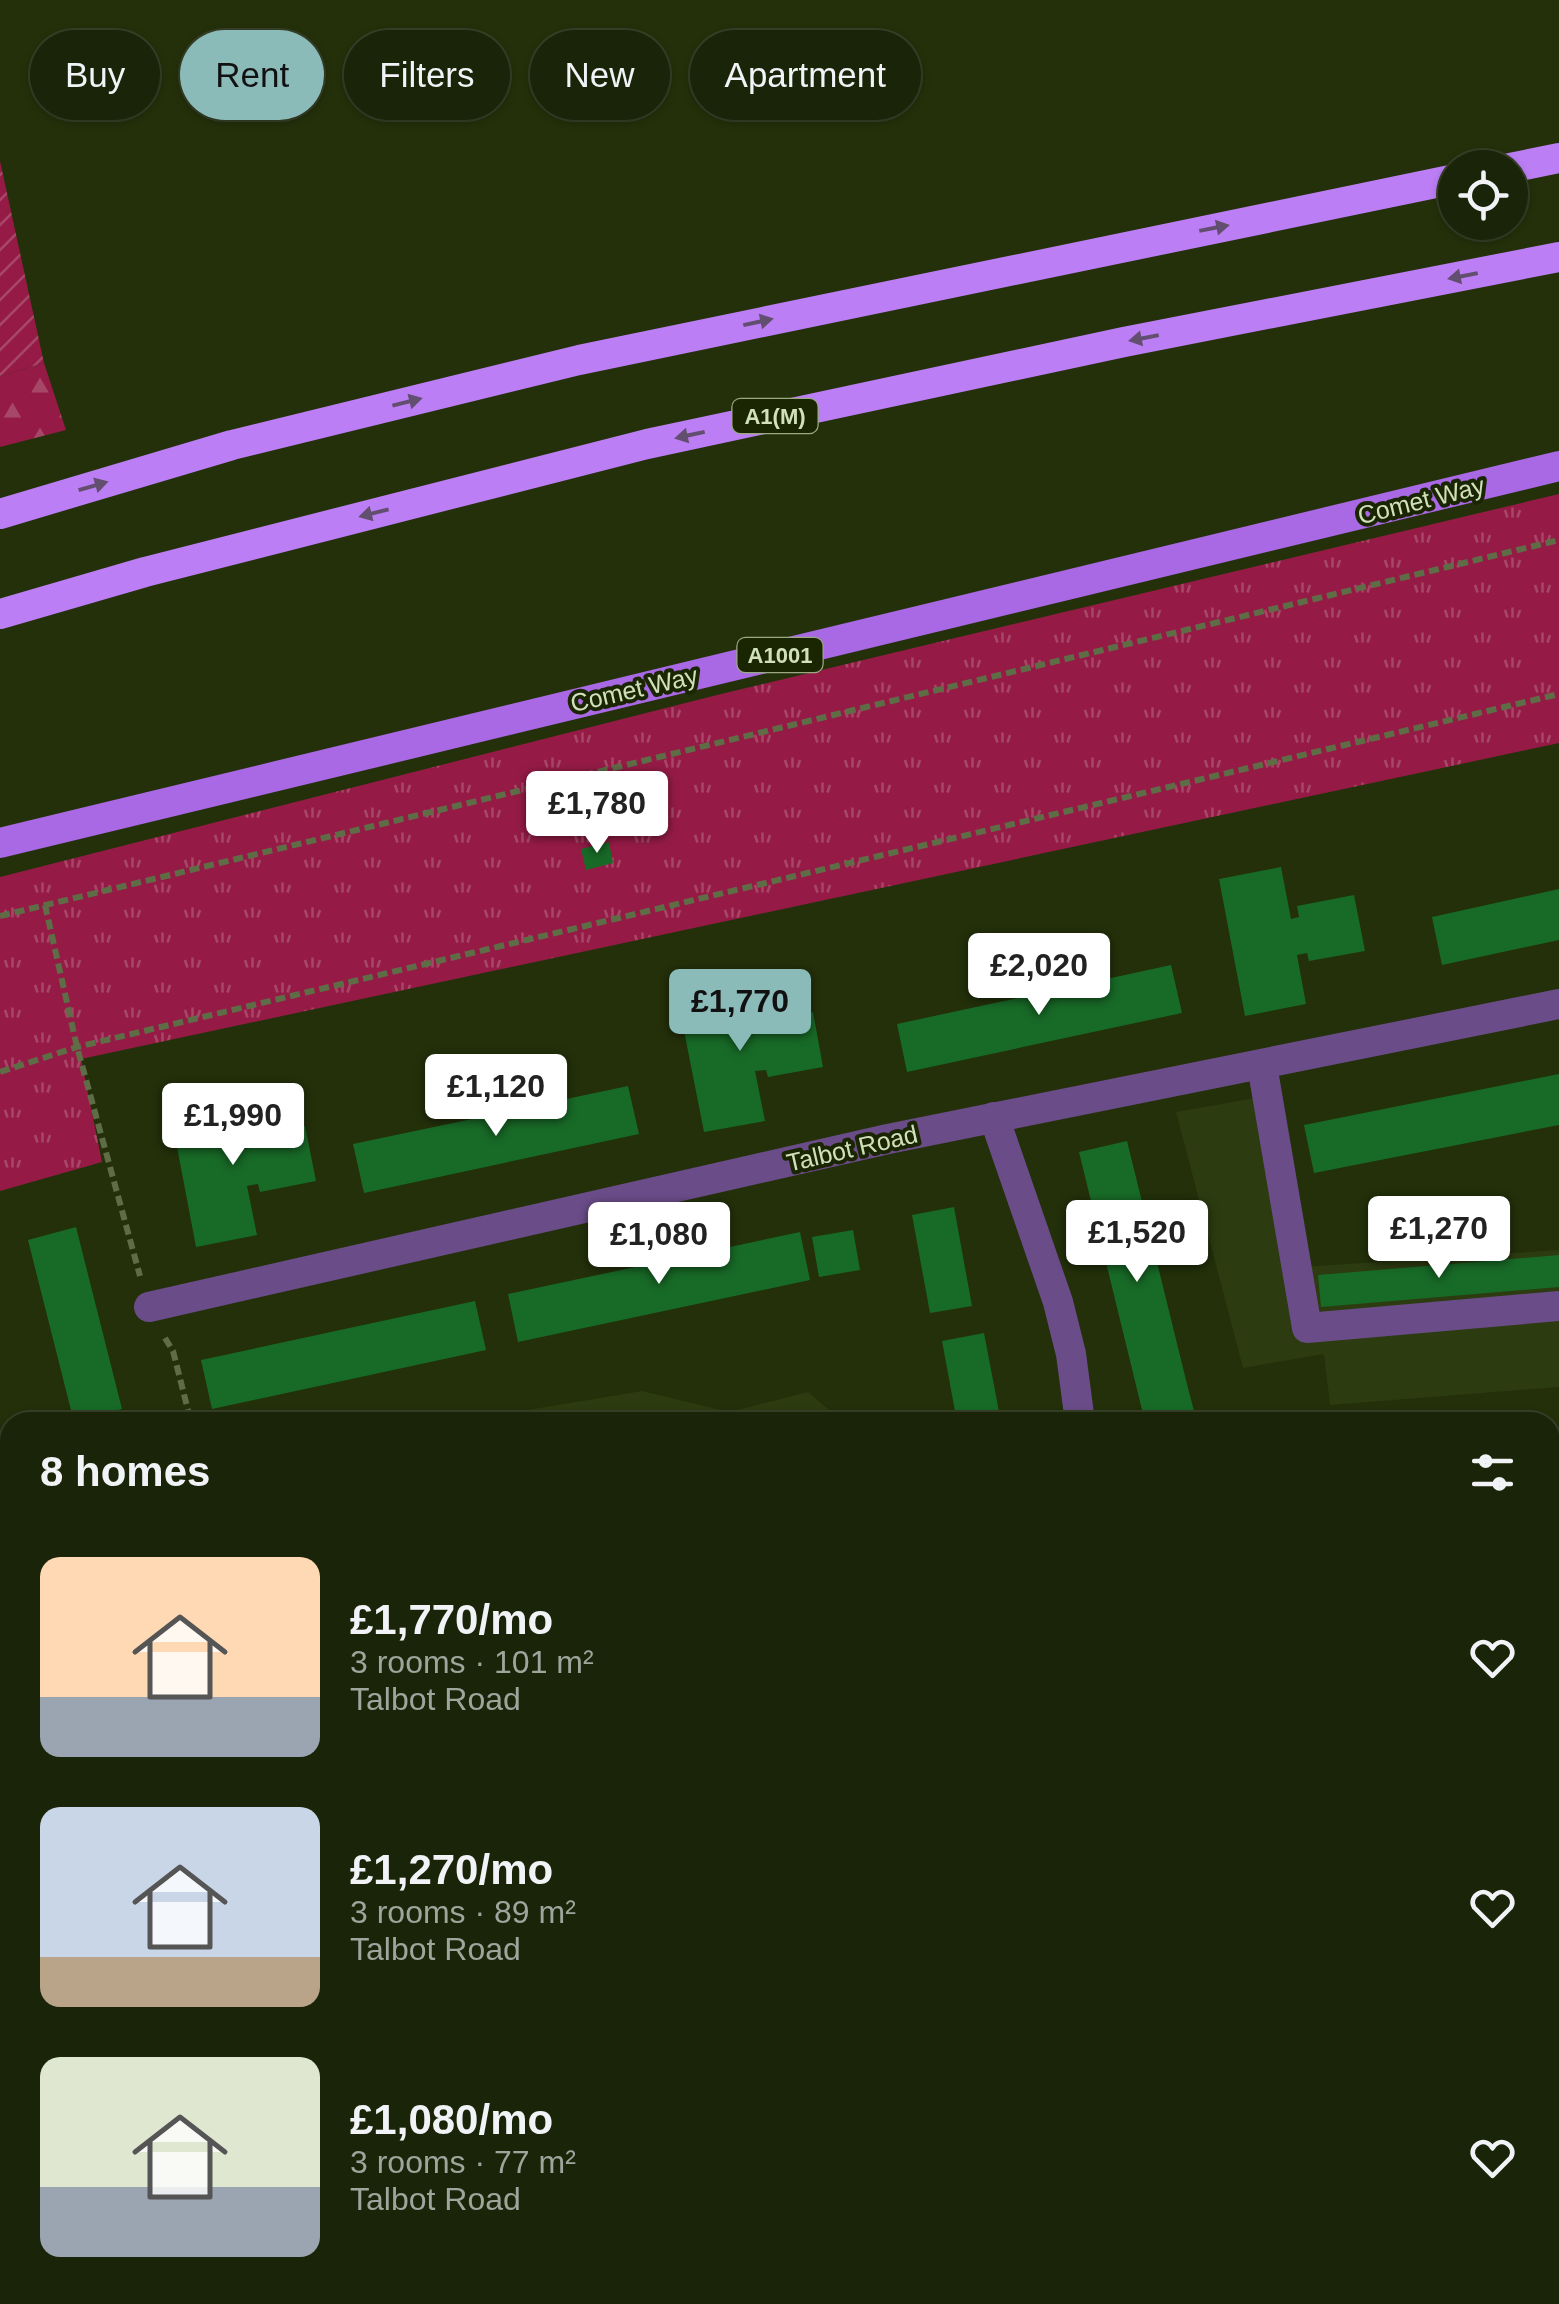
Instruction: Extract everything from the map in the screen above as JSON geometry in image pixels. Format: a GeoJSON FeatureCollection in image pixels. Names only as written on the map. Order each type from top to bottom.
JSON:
{"type":"FeatureCollection","features":[{"type":"Feature","properties":{"kind":"highway"},"geometry":{"type":"LineString","coordinates":[[1528,164],[1559,158]]}},
{"type":"Feature","properties":{"kind":"highway"},"geometry":{"type":"LineString","coordinates":[[0,514],[232,446],[579,360],[1438,183]]}},
{"type":"Feature","properties":{"kind":"highway","name":"A1(M)"},"geometry":{"type":"LineString","coordinates":[[0,614],[145,572],[648,444],[1124,342],[1559,257]]}},
{"type":"Feature","properties":{"kind":"main road","name":"Comet Way"},"geometry":{"type":"LineString","coordinates":[[0,843],[1559,466]]}},
{"type":"Feature","properties":{"kind":"street","name":"Talbot Road"},"geometry":{"type":"LineString","coordinates":[[148,1307],[994,1117],[1559,1004]]}},
{"type":"Feature","properties":{"kind":"street"},"geometry":{"type":"LineString","coordinates":[[1262,1065],[1308,1328],[1559,1306]]}},
{"type":"Feature","properties":{"kind":"street"},"geometry":{"type":"LineString","coordinates":[[994,1117],[1058,1302],[1071,1354],[1079,1412]]}},
{"type":"Feature","properties":{"kind":"path"},"geometry":{"type":"LineString","coordinates":[[0,916],[1559,540]]}},
{"type":"Feature","properties":{"kind":"path"},"geometry":{"type":"LineString","coordinates":[[0,1072],[76,1047],[1559,694]]}},
{"type":"Feature","properties":{"kind":"path"},"geometry":{"type":"LineString","coordinates":[[45,906],[76,1047],[148,1307],[172,1351],[187,1412]]}},
{"type":"Feature","properties":{"kind":"shaded area"},"geometry":{"type":"Polygon","coordinates":[[[1277,1094],[1303,1267],[1559,1250],[1559,1387],[1330,1405],[1324,1354],[1243,1368],[1176,1112],[1277,1094]]]}},
{"type":"Feature","properties":{"kind":"shaded area"},"geometry":{"type":"Polygon","coordinates":[[[642,1391],[729,1412],[516,1412],[642,1391]]]}},
{"type":"Feature","properties":{"kind":"shaded area"},"geometry":{"type":"Polygon","coordinates":[[[808,1392],[831,1412],[729,1412],[808,1392]]]}},
{"type":"Feature","properties":{"kind":"green space"},"geometry":{"type":"Polygon","coordinates":[[[0,161],[44,363],[0,376],[0,161]]]}},
{"type":"Feature","properties":{"kind":"green space"},"geometry":{"type":"Polygon","coordinates":[[[44,363],[66,430],[0,447],[0,376],[44,363]]]}},
{"type":"Feature","properties":{"kind":"green space"},"geometry":{"type":"Polygon","coordinates":[[[1559,494],[1559,743],[81,1059],[102,1162],[0,1191],[0,877],[721,694],[1559,494]]]}},
{"type":"Feature","properties":{"kind":"building"},"geometry":{"type":"Polygon","coordinates":[[[609,842],[613,863],[586,870],[581,849],[609,842]]]}},
{"type":"Feature","properties":{"kind":"building"},"geometry":{"type":"Polygon","coordinates":[[[1281,867],[1291,919],[1299,917],[1297,906],[1354,895],[1365,951],[1309,961],[1307,953],[1297,955],[1306,1004],[1245,1016],[1219,879],[1281,867]]]}},
{"type":"Feature","properties":{"kind":"building"},"geometry":{"type":"Polygon","coordinates":[[[1559,889],[1559,940],[1442,965],[1432,917],[1559,889]]]}},
{"type":"Feature","properties":{"kind":"building"},"geometry":{"type":"Polygon","coordinates":[[[1171,965],[1182,1013],[907,1072],[897,1024],[1171,965]]]}},
{"type":"Feature","properties":{"kind":"building"},"geometry":{"type":"Polygon","coordinates":[[[740,983],[750,1035],[758,1033],[756,1022],[813,1012],[823,1067],[768,1077],[766,1070],[755,1071],[765,1121],[704,1132],[677,995],[740,983]]]}},
{"type":"Feature","properties":{"kind":"building"},"geometry":{"type":"Polygon","coordinates":[[[1559,1074],[1559,1125],[1314,1173],[1304,1125],[1559,1074]]]}},
{"type":"Feature","properties":{"kind":"building"},"geometry":{"type":"Polygon","coordinates":[[[628,1086],[639,1134],[364,1193],[353,1144],[628,1086]]]}},
{"type":"Feature","properties":{"kind":"building"},"geometry":{"type":"Polygon","coordinates":[[[232,1097],[242,1149],[250,1148],[248,1136],[305,1126],[316,1181],[260,1192],[258,1184],[247,1186],[257,1235],[196,1247],[170,1110],[232,1097]]]}},
{"type":"Feature","properties":{"kind":"building"},"geometry":{"type":"Polygon","coordinates":[[[1127,1141],[1195,1412],[1143,1412],[1079,1152],[1127,1141]]]}},
{"type":"Feature","properties":{"kind":"building"},"geometry":{"type":"Polygon","coordinates":[[[954,1207],[972,1306],[930,1313],[912,1215],[954,1207]]]}},
{"type":"Feature","properties":{"kind":"building"},"geometry":{"type":"Polygon","coordinates":[[[76,1227],[122,1409],[71,1412],[28,1240],[76,1227]]]}},
{"type":"Feature","properties":{"kind":"building"},"geometry":{"type":"Polygon","coordinates":[[[853,1230],[860,1270],[819,1277],[812,1237],[853,1230]]]}},
{"type":"Feature","properties":{"kind":"building"},"geometry":{"type":"Polygon","coordinates":[[[800,1232],[810,1280],[518,1342],[508,1294],[800,1232]]]}},
{"type":"Feature","properties":{"kind":"building"},"geometry":{"type":"Polygon","coordinates":[[[1559,1255],[1559,1287],[1321,1307],[1318,1275],[1559,1255]]]}},
{"type":"Feature","properties":{"kind":"building"},"geometry":{"type":"Polygon","coordinates":[[[475,1301],[486,1350],[212,1409],[201,1360],[475,1301]]]}},
{"type":"Feature","properties":{"kind":"building"},"geometry":{"type":"Polygon","coordinates":[[[984,1333],[999,1412],[955,1412],[942,1341],[984,1333]]]}}]}
